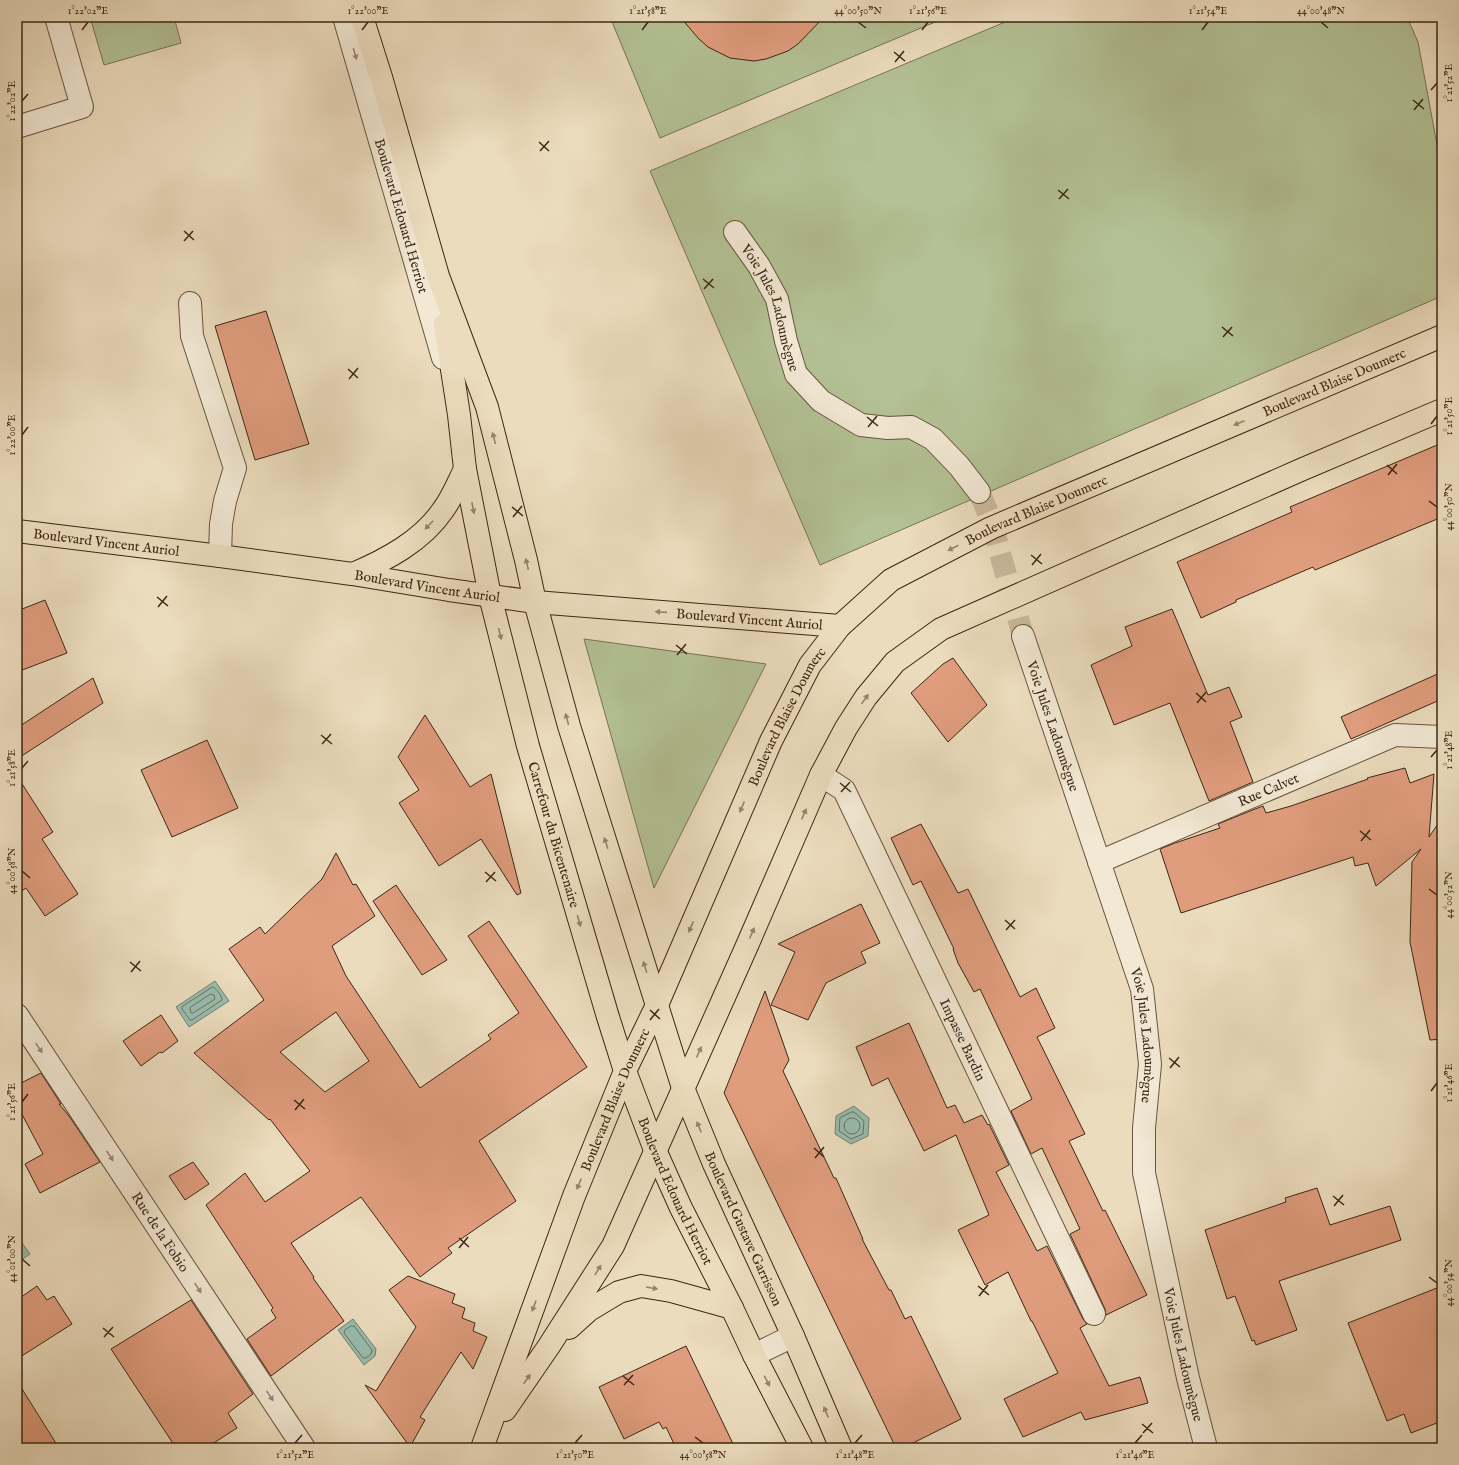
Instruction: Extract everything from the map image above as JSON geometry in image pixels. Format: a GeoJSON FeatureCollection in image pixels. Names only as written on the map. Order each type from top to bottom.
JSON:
{"type":"FeatureCollection","features":[{"type":"Feature","properties":{"kind":"main road","name":"Boulevard Edouard Herriot"},"geometry":{"type":"LineString","coordinates":[[362,17],[381,77],[438,276],[487,407],[526,560],[535,602]]}},
{"type":"Feature","properties":{"kind":"main road","name":"Boulevard Edouard Herriot"},"geometry":{"type":"LineString","coordinates":[[438,276],[459,415],[465,469],[490,596]]}},
{"type":"Feature","properties":{"kind":"main road","name":"Boulevard Blaise Doumerc"},"geometry":{"type":"LineString","coordinates":[[485,1441],[574,1196],[625,1070],[657,1005],[771,741],[810,665],[840,626],[891,580],[991,528],[1442,336]]}},
{"type":"Feature","properties":{"kind":"main road","name":"Boulevard Blaise Doumerc"},"geometry":{"type":"LineString","coordinates":[[485,1441],[549,1346],[613,1246],[746,948],[821,774],[846,728],[866,697],[895,662],[941,629],[1303,469],[1442,410]]}},
{"type":"Feature","properties":{"kind":"main road"},"geometry":{"type":"LineString","coordinates":[[352,574],[380,562],[413,541],[430,526],[443,510],[465,469]]}},
{"type":"Feature","properties":{"kind":"main road","name":"Boulevard Vincent Auriol"},"geometry":{"type":"LineString","coordinates":[[17,531],[352,574],[535,602],[840,626]]}},
{"type":"Feature","properties":{"kind":"main road","name":"Carrefour du Bicentenaire"},"geometry":{"type":"LineString","coordinates":[[490,596],[528,746],[625,1070]]}},
{"type":"Feature","properties":{"kind":"main road"},"geometry":{"type":"LineString","coordinates":[[535,602],[569,726],[657,1005]]}},
{"type":"Feature","properties":{"kind":"main road","name":"Boulevard Gustave Garrisson"},"geometry":{"type":"LineString","coordinates":[[657,1005],[683,1088],[714,1164],[793,1336],[842,1448]]}},
{"type":"Feature","properties":{"kind":"main road","name":"Boulevard Edouard Herriot"},"geometry":{"type":"LineString","coordinates":[[625,1070],[655,1150],[681,1208],[732,1308]]}},
{"type":"Feature","properties":{"kind":"main road"},"geometry":{"type":"LineString","coordinates":[[549,1346],[589,1310],[619,1292],[641,1286],[671,1291],[732,1308],[754,1355],[802,1448]]}},
{"type":"Feature","properties":{"kind":"street"},"geometry":{"type":"LineString","coordinates":[[17,127],[82,107],[56,17]]}},
{"type":"Feature","properties":{"kind":"street","name":"Boulevard Edouard Herriot"},"geometry":{"type":"LineString","coordinates":[[344,17],[459,415]]}},
{"type":"Feature","properties":{"kind":"street","name":"Voie Jules Ladoumègue"},"geometry":{"type":"LineString","coordinates":[[735,232],[759,266],[777,299],[786,341],[796,374],[821,401],[861,425],[888,428],[911,427],[933,439],[959,466],[979,492]]}},
{"type":"Feature","properties":{"kind":"street"},"geometry":{"type":"LineString","coordinates":[[190,303],[192,336],[235,468],[225,501],[221,524],[220,556]]}},
{"type":"Feature","properties":{"kind":"street","name":"Voie Jules Ladoumègue"},"geometry":{"type":"LineString","coordinates":[[1023,636],[1142,989],[1150,1064],[1144,1128],[1144,1173],[1188,1378],[1206,1448]]}},
{"type":"Feature","properties":{"kind":"street","name":"Rue Calvet"},"geometry":{"type":"LineString","coordinates":[[1099,862],[1394,735],[1442,737]]}},
{"type":"Feature","properties":{"kind":"street","name":"Impasse Bardin"},"geometry":{"type":"LineString","coordinates":[[821,774],[844,790],[1094,1314]]}},
{"type":"Feature","properties":{"kind":"street","name":"Rue de la Fobio"},"geometry":{"type":"LineString","coordinates":[[17,1015],[304,1448]]}},
{"type":"Feature","properties":{"kind":"street"},"geometry":{"type":"LineString","coordinates":[[754,1355],[793,1336]]}},
{"type":"Feature","properties":{"kind":"shaded area"},"geometry":{"type":"Polygon","coordinates":[[[90,17],[174,17],[181,43],[104,65],[90,17]]]}},
{"type":"Feature","properties":{"kind":"shaded area"},"geometry":{"type":"Polygon","coordinates":[[[610,17],[947,17],[660,138],[610,17]]]}},
{"type":"Feature","properties":{"kind":"shaded area"},"geometry":{"type":"Polygon","coordinates":[[[1017,17],[1407,17],[1418,42],[1442,172],[1442,296],[820,565],[650,171],[1017,17]]]}},
{"type":"Feature","properties":{"kind":"shaded area"},"geometry":{"type":"Polygon","coordinates":[[[584,639],[766,664],[654,888],[584,639]]]}},
{"type":"Feature","properties":{"kind":"water"},"geometry":{"type":"Polygon","coordinates":[[[215,981],[229,1001],[189,1027],[176,1007],[215,981]]]}},
{"type":"Feature","properties":{"kind":"water"},"geometry":{"type":"Polygon","coordinates":[[[854,1106],[869,1118],[868,1136],[851,1144],[835,1134],[836,1116],[854,1106]]]}},
{"type":"Feature","properties":{"kind":"water"},"geometry":{"type":"Polygon","coordinates":[[[17,1236],[30,1254],[17,1263],[17,1236]]]}},
{"type":"Feature","properties":{"kind":"water"},"geometry":{"type":"Polygon","coordinates":[[[353,1319],[376,1349],[375,1356],[364,1365],[338,1330],[353,1319]]]}},
{"type":"Feature","properties":{"kind":"building"},"geometry":{"type":"Polygon","coordinates":[[[680,17],[824,17],[798,44],[788,51],[766,59],[754,61],[730,58],[708,47],[680,17]]]}},
{"type":"Feature","properties":{"kind":"building"},"geometry":{"type":"Polygon","coordinates":[[[266,311],[309,444],[255,460],[215,326],[266,311]]]}},
{"type":"Feature","properties":{"kind":"building"},"geometry":{"type":"Polygon","coordinates":[[[1442,443],[1442,517],[1315,570],[1313,567],[1236,600],[1236,602],[1201,618],[1177,562],[1292,512],[1290,507],[1442,443]]]}},
{"type":"Feature","properties":{"kind":"building"},"geometry":{"type":"Polygon","coordinates":[[[45,600],[67,653],[17,672],[17,611],[45,600]]]}},
{"type":"Feature","properties":{"kind":"building"},"geometry":{"type":"Polygon","coordinates":[[[1172,609],[1208,695],[1229,687],[1242,717],[1230,722],[1253,782],[1209,801],[1170,703],[1114,725],[1091,665],[1132,646],[1125,627],[1172,609]]]}},
{"type":"Feature","properties":{"kind":"building"},"geometry":{"type":"Polygon","coordinates":[[[953,658],[987,705],[948,742],[911,693],[943,664],[953,658]]]}},
{"type":"Feature","properties":{"kind":"building"},"geometry":{"type":"Polygon","coordinates":[[[1442,672],[1442,699],[1351,739],[1341,717],[1442,672]]]}},
{"type":"Feature","properties":{"kind":"building"},"geometry":{"type":"Polygon","coordinates":[[[93,678],[103,703],[17,759],[17,728],[93,678]]]}},
{"type":"Feature","properties":{"kind":"building"},"geometry":{"type":"Polygon","coordinates":[[[425,715],[470,787],[491,774],[521,893],[517,895],[481,839],[439,866],[399,803],[419,790],[398,757],[425,715]]]}},
{"type":"Feature","properties":{"kind":"building"},"geometry":{"type":"Polygon","coordinates":[[[207,740],[238,808],[172,837],[141,770],[207,740]]]}},
{"type":"Feature","properties":{"kind":"building"},"geometry":{"type":"Polygon","coordinates":[[[1405,768],[1410,783],[1434,774],[1429,837],[1442,818],[1442,1039],[1430,1040],[1410,942],[1412,862],[1421,849],[1376,886],[1368,863],[1355,866],[1353,857],[1181,913],[1160,849],[1220,828],[1218,824],[1263,806],[1266,813],[1291,806],[1368,779],[1367,778],[1405,768]]]}},
{"type":"Feature","properties":{"kind":"building"},"geometry":{"type":"Polygon","coordinates":[[[17,776],[53,832],[42,839],[78,894],[45,916],[26,888],[17,894],[17,776]]]}},
{"type":"Feature","properties":{"kind":"building"},"geometry":{"type":"Polygon","coordinates":[[[921,824],[958,893],[968,889],[1020,997],[1036,988],[1055,1028],[1037,1037],[1085,1134],[1069,1141],[1103,1211],[1105,1210],[1147,1295],[1106,1315],[1105,1309],[1070,1234],[1080,1229],[1042,1148],[1031,1154],[1011,1111],[1032,1099],[980,989],[974,992],[958,963],[954,949],[921,881],[913,885],[891,838],[921,824]]]}},
{"type":"Feature","properties":{"kind":"building"},"geometry":{"type":"Polygon","coordinates":[[[336,853],[353,885],[356,884],[375,916],[332,946],[346,976],[420,1088],[491,1039],[488,1035],[519,1013],[468,936],[489,921],[587,1067],[479,1141],[516,1201],[448,1248],[452,1253],[420,1277],[361,1197],[291,1243],[314,1277],[313,1278],[344,1321],[271,1376],[247,1339],[276,1318],[271,1310],[273,1308],[206,1205],[245,1173],[265,1202],[310,1171],[270,1119],[269,1120],[194,1053],[264,1000],[229,949],[260,927],[265,934],[322,879],[336,853]],[[336,1012],[280,1052],[325,1092],[369,1061],[336,1012]]]}},
{"type":"Feature","properties":{"kind":"building"},"geometry":{"type":"Polygon","coordinates":[[[396,885],[447,960],[422,975],[373,901],[396,885]]]}},
{"type":"Feature","properties":{"kind":"building"},"geometry":{"type":"Polygon","coordinates":[[[861,904],[880,943],[861,952],[866,963],[826,983],[808,1020],[771,1005],[795,952],[778,944],[861,904]]]}},
{"type":"Feature","properties":{"kind":"building"},"geometry":{"type":"Polygon","coordinates":[[[765,991],[789,1060],[783,1071],[834,1178],[836,1178],[862,1239],[889,1290],[891,1290],[905,1319],[911,1316],[961,1419],[903,1448],[896,1448],[724,1093],[765,991]]]}},
{"type":"Feature","properties":{"kind":"building"},"geometry":{"type":"Polygon","coordinates":[[[161,1015],[178,1041],[141,1066],[123,1041],[161,1015]]]}},
{"type":"Feature","properties":{"kind":"building"},"geometry":{"type":"Polygon","coordinates":[[[909,1023],[947,1108],[955,1105],[964,1123],[982,1115],[988,1125],[989,1124],[1009,1165],[996,1172],[1037,1251],[1047,1246],[1083,1319],[1087,1324],[1080,1328],[1109,1386],[1140,1377],[1148,1403],[1085,1420],[1081,1412],[1023,1437],[1004,1399],[1058,1373],[1008,1272],[985,1285],[958,1230],[989,1215],[956,1135],[924,1151],[888,1078],[872,1086],[856,1047],[909,1023]]]}},
{"type":"Feature","properties":{"kind":"building"},"geometry":{"type":"Polygon","coordinates":[[[41,1073],[61,1104],[59,1104],[69,1116],[100,1162],[40,1193],[25,1164],[43,1154],[17,1105],[17,1085],[41,1073]]]}},
{"type":"Feature","properties":{"kind":"building"},"geometry":{"type":"Polygon","coordinates":[[[193,1162],[209,1184],[185,1200],[169,1176],[193,1162]]]}},
{"type":"Feature","properties":{"kind":"building"},"geometry":{"type":"Polygon","coordinates":[[[1317,1188],[1330,1225],[1390,1206],[1401,1240],[1279,1281],[1297,1330],[1256,1345],[1254,1340],[1252,1341],[1235,1296],[1227,1299],[1205,1230],[1286,1202],[1285,1198],[1317,1188]]]}},
{"type":"Feature","properties":{"kind":"building"},"geometry":{"type":"Polygon","coordinates":[[[408,1276],[455,1294],[452,1303],[465,1308],[462,1318],[475,1323],[473,1331],[487,1337],[473,1369],[461,1352],[420,1417],[425,1420],[410,1447],[365,1385],[376,1391],[416,1327],[389,1290],[408,1276]]]}},
{"type":"Feature","properties":{"kind":"building"},"geometry":{"type":"Polygon","coordinates":[[[37,1286],[47,1300],[54,1296],[72,1324],[17,1359],[17,1300],[37,1286]]]}},
{"type":"Feature","properties":{"kind":"building"},"geometry":{"type":"Polygon","coordinates":[[[1442,1286],[1442,1421],[1411,1433],[1404,1414],[1387,1421],[1348,1323],[1442,1286]]]}},
{"type":"Feature","properties":{"kind":"building"},"geometry":{"type":"Polygon","coordinates":[[[191,1300],[253,1394],[228,1413],[237,1428],[206,1448],[176,1448],[111,1349],[191,1300]]]}},
{"type":"Feature","properties":{"kind":"building"},"geometry":{"type":"Polygon","coordinates":[[[686,1346],[735,1448],[676,1448],[666,1427],[663,1429],[659,1422],[624,1439],[599,1387],[686,1346]]]}},
{"type":"Feature","properties":{"kind":"building"},"geometry":{"type":"Polygon","coordinates":[[[17,1381],[59,1448],[17,1448],[17,1381]]]}},
{"type":"Feature","properties":{"kind":"tunnel"},"geometry":{"type":"LineString","coordinates":[[979,492],[990,517],[1023,636]]}}]}
